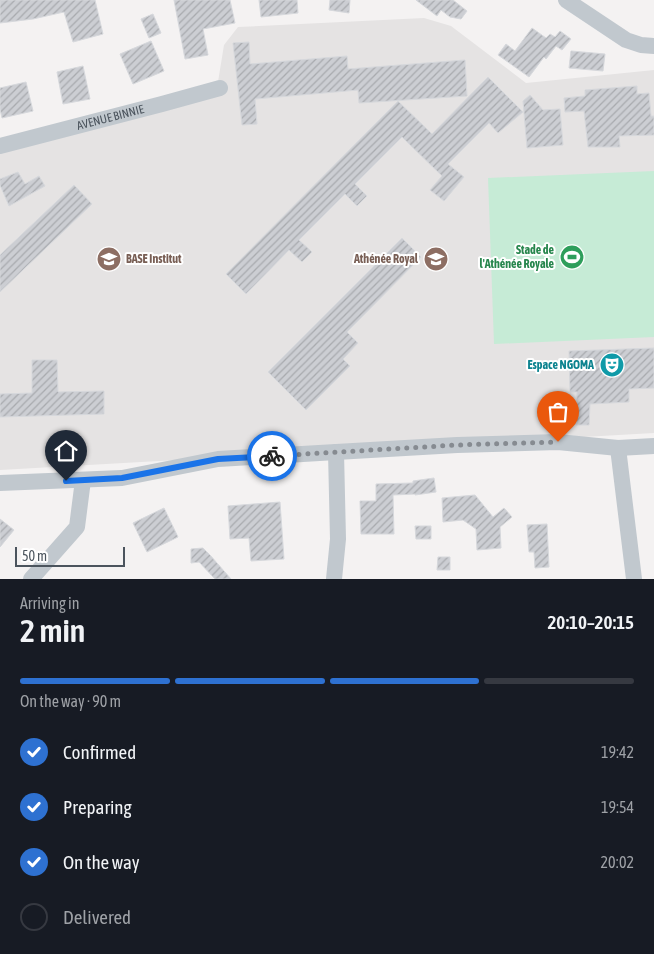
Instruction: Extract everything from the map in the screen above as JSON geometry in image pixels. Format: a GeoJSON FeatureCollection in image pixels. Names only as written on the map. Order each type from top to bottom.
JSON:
{"type":"FeatureCollection","features":[{"type":"Feature","properties":{"kind":"street"},"geometry":{"type":"LineString","coordinates":[[566,0],[626,40],[641,45],[654,46]]}},
{"type":"Feature","properties":{"kind":"street","name":"AVENUE BINNIE"},"geometry":{"type":"LineString","coordinates":[[0,146],[220,88]]}},
{"type":"Feature","properties":{"kind":"street"},"geometry":{"type":"LineString","coordinates":[[0,483],[122,478],[218,459],[457,445],[558,442],[618,448],[654,446]]}},
{"type":"Feature","properties":{"kind":"street"},"geometry":{"type":"LineString","coordinates":[[618,448],[634,579]]}},
{"type":"Feature","properties":{"kind":"street"},"geometry":{"type":"LineString","coordinates":[[334,579],[338,539],[336,452]]}},
{"type":"Feature","properties":{"kind":"street"},"geometry":{"type":"LineString","coordinates":[[32,579],[77,527],[83,480]]}},
{"type":"Feature","properties":{"kind":"shaded area","name":"Athénée Royal"},"geometry":{"type":"Polygon","coordinates":[[[424,18],[451,26],[526,83],[654,70],[654,433],[0,470],[0,147],[217,88],[224,45],[238,27],[424,18]]]}},
{"type":"Feature","properties":{"kind":"green space","name":"Stade de l'Athénée Royale"},"geometry":{"type":"Polygon","coordinates":[[[654,171],[654,337],[494,344],[488,178],[654,171]]]}},
{"type":"Feature","properties":{"kind":"building"},"geometry":{"type":"Polygon","coordinates":[[[0,0],[95,0],[103,34],[73,42],[64,12],[33,19],[0,23],[0,0]]]}},
{"type":"Feature","properties":{"kind":"building"},"geometry":{"type":"Polygon","coordinates":[[[174,0],[230,0],[235,23],[203,29],[208,55],[185,59],[174,0]]]}},
{"type":"Feature","properties":{"kind":"building"},"geometry":{"type":"Polygon","coordinates":[[[259,0],[297,0],[298,13],[261,17],[259,0]]]}},
{"type":"Feature","properties":{"kind":"building"},"geometry":{"type":"Polygon","coordinates":[[[330,0],[350,0],[349,13],[329,10],[330,0]]]}},
{"type":"Feature","properties":{"kind":"building"},"geometry":{"type":"Polygon","coordinates":[[[416,0],[453,0],[467,11],[461,19],[450,17],[441,10],[437,16],[416,0]]]}},
{"type":"Feature","properties":{"kind":"building"},"geometry":{"type":"Polygon","coordinates":[[[153,14],[161,33],[149,38],[141,19],[153,14]]]}},
{"type":"Feature","properties":{"kind":"building"},"geometry":{"type":"Polygon","coordinates":[[[532,28],[546,38],[550,34],[555,37],[560,31],[571,39],[562,50],[556,46],[546,59],[544,57],[529,77],[498,55],[506,44],[515,51],[532,28]]]}},
{"type":"Feature","properties":{"kind":"building"},"geometry":{"type":"Polygon","coordinates":[[[151,41],[164,71],[133,84],[120,54],[151,41]]]}},
{"type":"Feature","properties":{"kind":"building"},"geometry":{"type":"Polygon","coordinates":[[[249,42],[250,64],[347,56],[348,69],[465,60],[467,96],[359,103],[358,90],[255,99],[257,124],[242,125],[233,43],[249,42]]]}},
{"type":"Feature","properties":{"kind":"building"},"geometry":{"type":"Polygon","coordinates":[[[571,51],[605,54],[603,71],[569,68],[571,51]]]}},
{"type":"Feature","properties":{"kind":"building"},"geometry":{"type":"Polygon","coordinates":[[[83,66],[90,99],[63,104],[57,72],[83,66]]]}},
{"type":"Feature","properties":{"kind":"building"},"geometry":{"type":"Polygon","coordinates":[[[488,77],[523,112],[498,133],[489,123],[448,164],[464,177],[444,201],[430,190],[442,176],[402,137],[355,184],[367,196],[357,206],[345,194],[299,240],[312,252],[302,262],[289,250],[246,294],[226,274],[398,101],[432,134],[488,77]]]}},
{"type":"Feature","properties":{"kind":"building"},"geometry":{"type":"Polygon","coordinates":[[[26,82],[33,111],[2,118],[0,88],[26,82]]]}},
{"type":"Feature","properties":{"kind":"building"},"geometry":{"type":"Polygon","coordinates":[[[637,86],[637,94],[649,93],[651,116],[654,116],[654,135],[619,136],[620,147],[588,147],[584,111],[565,112],[564,98],[585,96],[585,90],[637,86]]]}},
{"type":"Feature","properties":{"kind":"building"},"geometry":{"type":"Polygon","coordinates":[[[530,95],[543,110],[560,109],[563,145],[527,148],[523,101],[530,95]]]}},
{"type":"Feature","properties":{"kind":"building"},"geometry":{"type":"Polygon","coordinates":[[[18,172],[25,184],[39,176],[45,186],[9,206],[0,185],[0,179],[18,172]]]}},
{"type":"Feature","properties":{"kind":"building"},"geometry":{"type":"Polygon","coordinates":[[[74,185],[92,204],[0,292],[0,255],[74,185]]]}},
{"type":"Feature","properties":{"kind":"building"},"geometry":{"type":"Polygon","coordinates":[[[402,238],[421,257],[347,332],[358,343],[343,359],[350,366],[306,410],[268,372],[402,238]]]}},
{"type":"Feature","properties":{"kind":"building","name":"Espace NGOMA"},"geometry":{"type":"Polygon","coordinates":[[[654,348],[654,388],[629,389],[629,402],[590,404],[589,425],[576,425],[577,392],[570,392],[569,351],[654,348]]]}},
{"type":"Feature","properties":{"kind":"building"},"geometry":{"type":"Polygon","coordinates":[[[32,360],[57,360],[58,392],[104,391],[104,414],[0,417],[0,394],[32,393],[32,360]]]}},
{"type":"Feature","properties":{"kind":"building"},"geometry":{"type":"Polygon","coordinates":[[[434,478],[436,492],[415,495],[393,495],[394,534],[361,534],[360,501],[376,501],[376,484],[413,483],[413,481],[434,478]]]}},
{"type":"Feature","properties":{"kind":"building"},"geometry":{"type":"Polygon","coordinates":[[[475,495],[493,517],[504,508],[512,517],[500,527],[501,548],[477,550],[476,529],[463,520],[443,522],[442,498],[475,495]]]}},
{"type":"Feature","properties":{"kind":"building"},"geometry":{"type":"Polygon","coordinates":[[[280,502],[284,559],[251,561],[249,538],[230,539],[228,506],[280,502]]]}},
{"type":"Feature","properties":{"kind":"building"},"geometry":{"type":"Polygon","coordinates":[[[164,508],[178,537],[147,552],[133,523],[164,508]]]}},
{"type":"Feature","properties":{"kind":"building"},"geometry":{"type":"Polygon","coordinates":[[[0,519],[14,530],[0,547],[0,519]]]}},
{"type":"Feature","properties":{"kind":"building"},"geometry":{"type":"Polygon","coordinates":[[[547,524],[549,567],[535,568],[534,552],[529,552],[527,525],[547,524]]]}},
{"type":"Feature","properties":{"kind":"building"},"geometry":{"type":"Polygon","coordinates":[[[415,526],[431,526],[431,539],[416,539],[415,526]]]}},
{"type":"Feature","properties":{"kind":"building"},"geometry":{"type":"Polygon","coordinates":[[[203,548],[231,579],[215,579],[199,562],[191,563],[191,549],[203,548]]]}},
{"type":"Feature","properties":{"kind":"building"},"geometry":{"type":"Polygon","coordinates":[[[438,557],[450,557],[450,570],[437,570],[438,557]]]}},
{"type":"Feature","properties":{"kind":"way so far"},"geometry":{"type":"LineString","coordinates":[[272,456],[457,445],[558,442]]}},
{"type":"Feature","properties":{"kind":"place","name":"Stade de l'Athénée Royale"},"geometry":{"type":"Point","coordinates":[572,257]}},
{"type":"Feature","properties":{"kind":"place","name":"BASE Institut"},"geometry":{"type":"Point","coordinates":[109,259]}},
{"type":"Feature","properties":{"kind":"place","name":"Athénée Royal"},"geometry":{"type":"Point","coordinates":[436,259]}},
{"type":"Feature","properties":{"kind":"place","name":"Espace NGOMA"},"geometry":{"type":"Point","coordinates":[612,365]}},
{"type":"Feature","properties":{"kind":"route"},"geometry":{"type":"LineString","coordinates":[[66,481],[122,478],[218,459],[272,456]]}}]}
